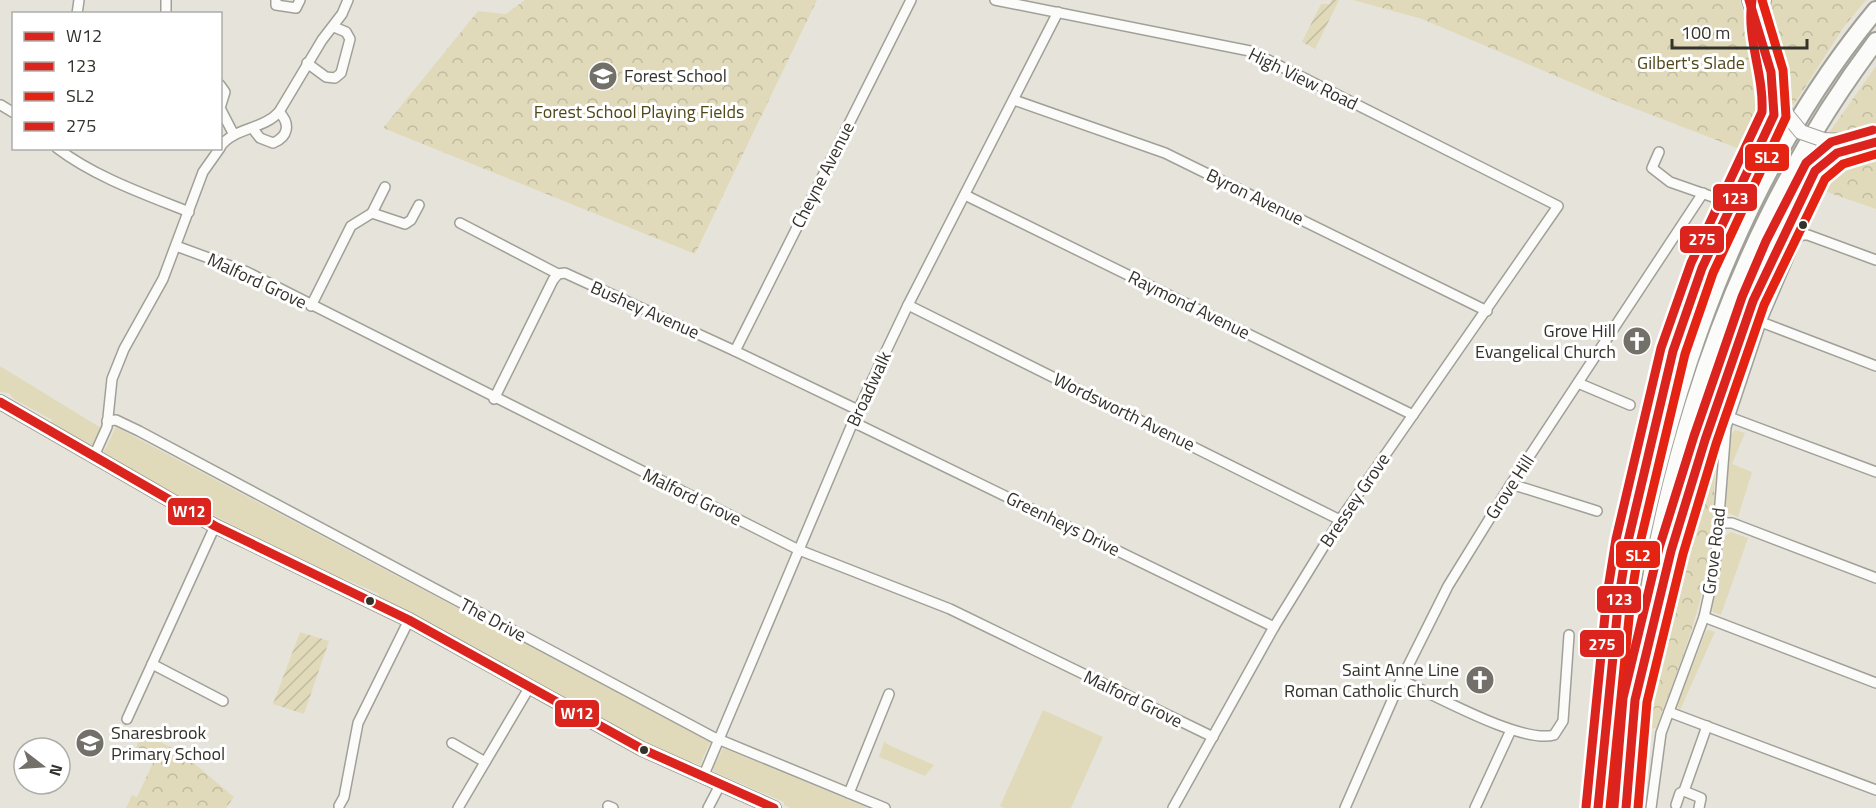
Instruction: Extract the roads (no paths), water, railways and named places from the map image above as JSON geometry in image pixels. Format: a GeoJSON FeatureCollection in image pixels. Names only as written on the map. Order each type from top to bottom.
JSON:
{"type":"FeatureCollection","features":[{"type":"Feature","properties":{"kind":"highway"},"geometry":{"type":"LineString","coordinates":[[1608,698],[1660,453],[1679,388],[1715,288],[1758,193],[1789,138],[1839,59],[1876,10]]}},
{"type":"Feature","properties":{"kind":"highway"},"geometry":{"type":"LineString","coordinates":[[1626,808],[1646,601],[1664,517],[1697,394],[1751,250],[1798,158],[1824,114],[1876,41]]}},
{"type":"Feature","properties":{"kind":"highway"},"geometry":{"type":"LineString","coordinates":[[1598,808],[1614,636],[1628,541],[1673,351],[1702,268],[1771,123],[1776,102],[1772,80]]}},
{"type":"Feature","properties":{"kind":"highway"},"geometry":{"type":"LineString","coordinates":[[1635,700],[1674,539],[1753,301],[1780,239],[1815,171],[1837,153],[1874,142]]}},
{"type":"Feature","properties":{"kind":"main road"},"geometry":{"type":"LineString","coordinates":[[1749,0],[1772,80],[1787,115],[1801,132],[1824,140],[1874,142]]}},
{"type":"Feature","properties":{"kind":"main road"},"geometry":{"type":"LineString","coordinates":[[1760,36],[1764,0]]}},
{"type":"Feature","properties":{"kind":"main road"},"geometry":{"type":"LineString","coordinates":[[0,402],[215,526],[409,620],[642,749],[774,808]]}},
{"type":"Feature","properties":{"kind":"street"},"geometry":{"type":"LineString","coordinates":[[276,0],[276,5],[296,8],[300,0]]}},
{"type":"Feature","properties":{"kind":"street"},"geometry":{"type":"LineString","coordinates":[[222,146],[234,135],[270,122],[279,112],[322,40],[334,27],[348,0]]}},
{"type":"Feature","properties":{"kind":"street","name":"Cheyne Avenue"},"geometry":{"type":"LineString","coordinates":[[735,351],[911,0]]}},
{"type":"Feature","properties":{"kind":"street","name":"High View Road"},"geometry":{"type":"LineString","coordinates":[[995,0],[1250,51],[1558,206]]}},
{"type":"Feature","properties":{"kind":"street","name":"Broadwalk"},"geometry":{"type":"LineString","coordinates":[[703,777],[858,410],[908,304],[1058,12]]}},
{"type":"Feature","properties":{"kind":"street"},"geometry":{"type":"LineString","coordinates":[[308,63],[326,77],[335,78],[341,73],[350,39],[346,32],[334,27]]}},
{"type":"Feature","properties":{"kind":"street"},"geometry":{"type":"LineString","coordinates":[[222,88],[225,92],[222,102]]}},
{"type":"Feature","properties":{"kind":"street","name":"Byron Avenue"},"geometry":{"type":"LineString","coordinates":[[1014,100],[1165,153],[1487,311]]}},
{"type":"Feature","properties":{"kind":"street"},"geometry":{"type":"LineString","coordinates":[[222,112],[234,135]]}},
{"type":"Feature","properties":{"kind":"street"},"geometry":{"type":"LineString","coordinates":[[253,129],[260,138],[273,143],[279,141],[285,135],[287,126],[285,117],[279,112]]}},
{"type":"Feature","properties":{"kind":"street"},"geometry":{"type":"LineString","coordinates":[[60,150],[72,160],[99,174],[189,212]]}},
{"type":"Feature","properties":{"kind":"street"},"geometry":{"type":"LineString","coordinates":[[94,456],[104,438],[112,379],[124,349],[163,279],[203,172],[219,150]]}},
{"type":"Feature","properties":{"kind":"street"},"geometry":{"type":"LineString","coordinates":[[1659,152],[1652,168],[1670,182],[1713,197]]}},
{"type":"Feature","properties":{"kind":"street"},"geometry":{"type":"LineString","coordinates":[[311,306],[351,226],[372,213],[385,187]]}},
{"type":"Feature","properties":{"kind":"street","name":"Grove Hill"},"geometry":{"type":"LineString","coordinates":[[1345,808],[1401,680],[1448,586],[1511,484],[1703,193]]}},
{"type":"Feature","properties":{"kind":"street","name":"Raymond Avenue"},"geometry":{"type":"LineString","coordinates":[[966,195],[1413,415]]}},
{"type":"Feature","properties":{"kind":"street"},"geometry":{"type":"LineString","coordinates":[[372,213],[405,224],[411,220],[419,205]]}},
{"type":"Feature","properties":{"kind":"street","name":"Bressey Grove"},"geometry":{"type":"LineString","coordinates":[[1173,808],[1274,627],[1340,520],[1558,206]]}},
{"type":"Feature","properties":{"kind":"street","name":"Bushey Avenue"},"geometry":{"type":"LineString","coordinates":[[460,224],[558,273],[565,273],[858,410]]}},
{"type":"Feature","properties":{"kind":"street","name":"Grove Road"},"geometry":{"type":"LineString","coordinates":[[1651,808],[1659,744],[1704,617],[1715,567],[1720,523],[1723,440],[1761,322],[1796,240],[1801,235],[1808,235],[1876,260]]}},
{"type":"Feature","properties":{"kind":"street","name":"Malford Grove"},"geometry":{"type":"LineString","coordinates":[[176,246],[247,272],[494,399],[799,550],[950,609],[1213,737]]}},
{"type":"Feature","properties":{"kind":"street"},"geometry":{"type":"LineString","coordinates":[[494,399],[558,273]]}},
{"type":"Feature","properties":{"kind":"street","name":"Wordsworth Avenue"},"geometry":{"type":"LineString","coordinates":[[908,304],[1340,520]]}},
{"type":"Feature","properties":{"kind":"street"},"geometry":{"type":"LineString","coordinates":[[1761,322],[1876,366]]}},
{"type":"Feature","properties":{"kind":"street"},"geometry":{"type":"LineString","coordinates":[[1578,383],[1630,405]]}},
{"type":"Feature","properties":{"kind":"street"},"geometry":{"type":"LineString","coordinates":[[1729,417],[1876,472]]}},
{"type":"Feature","properties":{"kind":"street","name":"The Drive"},"geometry":{"type":"LineString","coordinates":[[107,421],[116,420],[139,431],[719,740],[885,808]]}},
{"type":"Feature","properties":{"kind":"street","name":"Greenheys Drive"},"geometry":{"type":"LineString","coordinates":[[853,422],[1274,627]]}},
{"type":"Feature","properties":{"kind":"street"},"geometry":{"type":"LineString","coordinates":[[1511,484],[1598,511]]}},
{"type":"Feature","properties":{"kind":"street"},"geometry":{"type":"LineString","coordinates":[[1720,523],[1732,523],[1876,578]]}},
{"type":"Feature","properties":{"kind":"street"},"geometry":{"type":"LineString","coordinates":[[127,718],[215,526]]}},
{"type":"Feature","properties":{"kind":"street"},"geometry":{"type":"LineString","coordinates":[[1704,617],[1876,683]]}},
{"type":"Feature","properties":{"kind":"street"},"geometry":{"type":"LineString","coordinates":[[339,806],[344,797],[358,723],[409,620]]}},
{"type":"Feature","properties":{"kind":"street"},"geometry":{"type":"LineString","coordinates":[[1401,680],[1510,730],[1542,738],[1554,735],[1563,722],[1569,636]]}},
{"type":"Feature","properties":{"kind":"street"},"geometry":{"type":"LineString","coordinates":[[152,664],[223,701]]}},
{"type":"Feature","properties":{"kind":"street"},"geometry":{"type":"LineString","coordinates":[[458,808],[529,688]]}},
{"type":"Feature","properties":{"kind":"street"},"geometry":{"type":"LineString","coordinates":[[849,793],[890,694]]}},
{"type":"Feature","properties":{"kind":"street"},"geometry":{"type":"LineString","coordinates":[[1669,712],[1876,790]]}},
{"type":"Feature","properties":{"kind":"street"},"geometry":{"type":"LineString","coordinates":[[1676,805],[1707,726]]}},
{"type":"Feature","properties":{"kind":"street"},"geometry":{"type":"LineString","coordinates":[[1475,808],[1510,730]]}},
{"type":"Feature","properties":{"kind":"street"},"geometry":{"type":"LineString","coordinates":[[452,743],[485,762]]}},
{"type":"Feature","properties":{"kind":"street"},"geometry":{"type":"LineString","coordinates":[[708,808],[720,785]]}},
{"type":"Feature","properties":{"kind":"street"},"geometry":{"type":"LineString","coordinates":[[1683,791],[1701,798],[1699,808]]}},
{"type":"Feature","properties":{"kind":"place","name":"Forest School"},"geometry":{"type":"Point","coordinates":[603,76]}},
{"type":"Feature","properties":{"kind":"place","name":"Grove Hill Evangelical Church"},"geometry":{"type":"Point","coordinates":[1637,341]}},
{"type":"Feature","properties":{"kind":"place","name":"Saint Anne Line Roman Catholic Church"},"geometry":{"type":"Point","coordinates":[1480,680]}},
{"type":"Feature","properties":{"kind":"place","name":"Snaresbrook Primary School"},"geometry":{"type":"Point","coordinates":[90,743]}},
{"type":"Feature","properties":{"kind":"park label","name":"Gilbert's Slade"},"geometry":{"type":"Point","coordinates":[1691,63]}},
{"type":"Feature","properties":{"kind":"park label","name":"Forest School Playing Fields"},"geometry":{"type":"Point","coordinates":[639,112]}}]}
